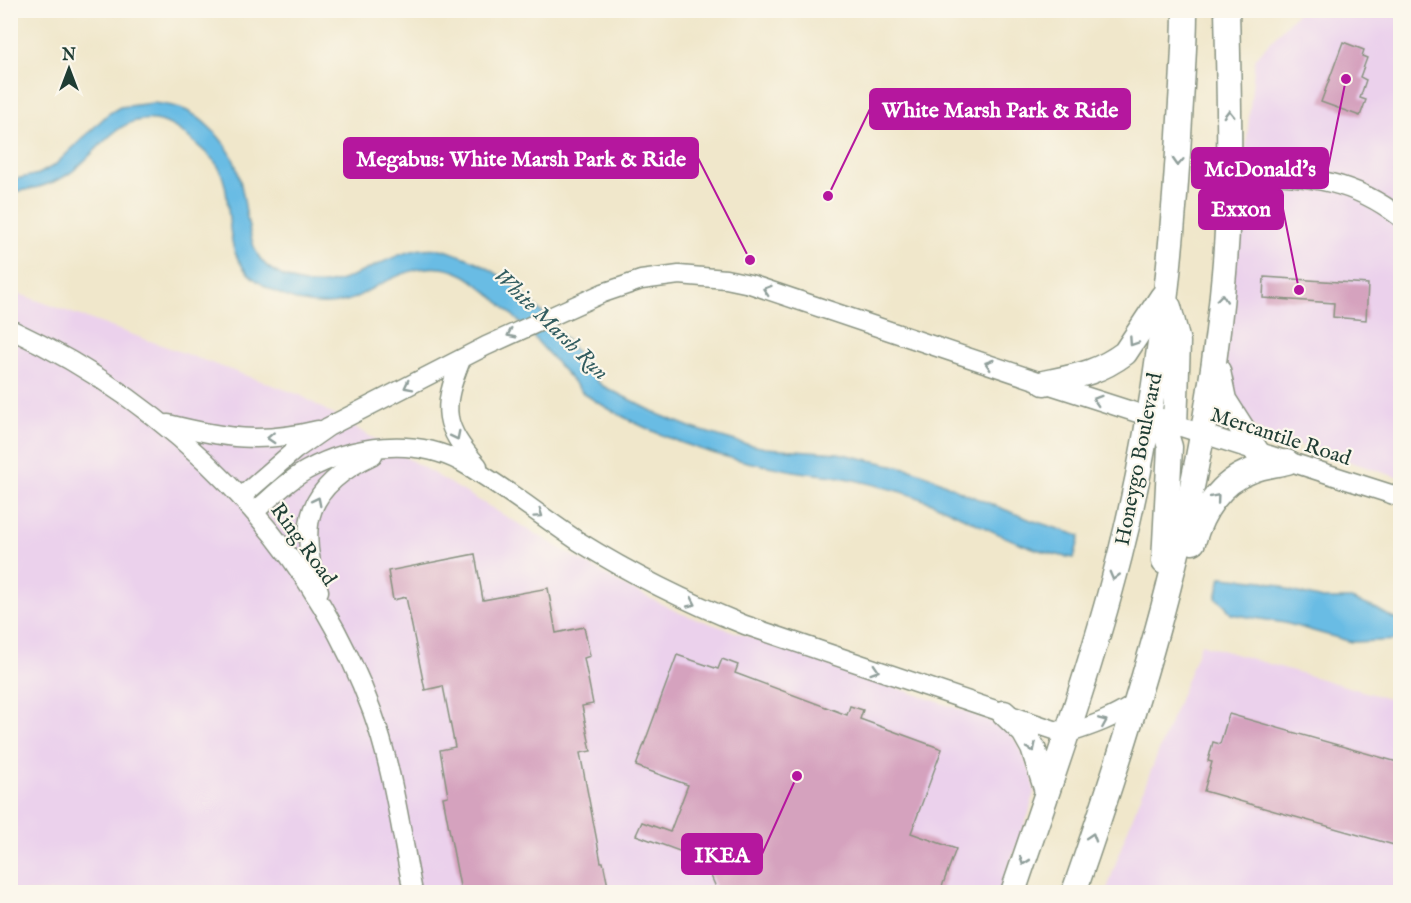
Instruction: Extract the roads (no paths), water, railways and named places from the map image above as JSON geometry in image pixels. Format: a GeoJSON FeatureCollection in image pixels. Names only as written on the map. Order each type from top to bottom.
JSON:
{"type":"FeatureCollection","features":[{"type":"Feature","properties":{"kind":"main road"},"geometry":{"type":"LineString","coordinates":[[1160,619],[1170,447],[1162,421],[1178,342],[1165,293],[1177,168],[1185,10]]}},
{"type":"Feature","properties":{"kind":"main road"},"geometry":{"type":"LineString","coordinates":[[1074,892],[1147,668],[1182,538],[1204,435],[1225,272],[1229,172],[1227,10]]}},
{"type":"Feature","properties":{"kind":"main road"},"geometry":{"type":"LineString","coordinates":[[1044,383],[1099,370],[1125,353],[1165,293]]}},
{"type":"Feature","properties":{"kind":"main road"},"geometry":{"type":"LineString","coordinates":[[1215,356],[1224,400],[1257,452]]}},
{"type":"Feature","properties":{"kind":"main road","name":"Honeygo Boulevard"},"geometry":{"type":"LineString","coordinates":[[1013,892],[1087,670],[1117,564],[1162,421]]}},
{"type":"Feature","properties":{"kind":"main road"},"geometry":{"type":"LineString","coordinates":[[1147,668],[1179,587],[1198,525],[1213,500],[1228,484],[1250,471],[1287,462]]}},
{"type":"Feature","properties":{"kind":"main road"},"geometry":{"type":"LineString","coordinates":[[1004,713],[1024,732],[1033,748],[1047,791]]}},
{"type":"Feature","properties":{"kind":"street"},"geometry":{"type":"LineString","coordinates":[[1229,172],[1313,178],[1331,182],[1369,195],[1401,217]]}},
{"type":"Feature","properties":{"kind":"street","name":"Mercantile Road"},"geometry":{"type":"LineString","coordinates":[[328,427],[486,346],[574,305],[641,280],[679,275],[726,279],[760,288],[1044,383],[1401,497]]}},
{"type":"Feature","properties":{"kind":"street","name":"Ring Road"},"geometry":{"type":"LineString","coordinates":[[10,329],[51,348],[99,376],[164,423],[241,497],[299,573],[329,618],[360,681],[372,713],[390,777],[413,892]]}},
{"type":"Feature","properties":{"kind":"street"},"geometry":{"type":"LineString","coordinates":[[460,360],[447,400],[447,414],[462,448],[491,481]]}},
{"type":"Feature","properties":{"kind":"street"},"geometry":{"type":"LineString","coordinates":[[164,423],[231,438],[253,439],[279,438],[328,427]]}},
{"type":"Feature","properties":{"kind":"street"},"geometry":{"type":"LineString","coordinates":[[241,497],[295,450],[328,427]]}},
{"type":"Feature","properties":{"kind":"street"},"geometry":{"type":"LineString","coordinates":[[329,618],[308,550],[308,535],[313,509],[334,477],[350,466],[392,446]]}},
{"type":"Feature","properties":{"kind":"street"},"geometry":{"type":"LineString","coordinates":[[254,512],[306,470],[346,453],[392,446],[430,451],[446,456],[491,481],[580,542],[640,577],[710,611],[809,648],[1066,734],[1106,720],[1136,703]]}},
{"type":"Feature","properties":{"kind":"water","name":"White Marsh Run"},"geometry":{"type":"Polygon","coordinates":[[[153,103],[188,111],[212,129],[225,145],[239,175],[249,230],[255,249],[266,266],[272,270],[296,281],[318,284],[339,281],[418,250],[440,249],[462,256],[501,276],[518,289],[548,319],[603,386],[660,415],[692,428],[765,448],[838,453],[910,469],[1031,520],[1080,536],[1074,558],[1052,554],[1009,539],[905,493],[828,475],[733,459],[653,431],[583,393],[505,308],[471,280],[452,270],[428,268],[405,273],[346,301],[323,304],[288,298],[257,281],[245,270],[232,242],[227,197],[217,164],[185,135],[165,123],[141,120],[128,124],[107,138],[67,175],[54,182],[11,192],[11,180],[39,174],[55,165],[108,114],[120,107],[153,103]]]}},
{"type":"Feature","properties":{"kind":"water"},"geometry":{"type":"Polygon","coordinates":[[[1221,577],[1265,582],[1322,599],[1351,599],[1377,609],[1394,619],[1400,619],[1400,640],[1352,642],[1285,623],[1231,614],[1216,598],[1221,577]]]}},
{"type":"Feature","properties":{"kind":"place","name":"McDonald's"},"geometry":{"type":"Point","coordinates":[1346,79]}},
{"type":"Feature","properties":{"kind":"place","name":"White Marsh Park & Ride"},"geometry":{"type":"Point","coordinates":[828,196]}},
{"type":"Feature","properties":{"kind":"place","name":"Megabus: White Marsh Park & Ride"},"geometry":{"type":"Point","coordinates":[750,260]}},
{"type":"Feature","properties":{"kind":"place","name":"Exxon"},"geometry":{"type":"Point","coordinates":[1299,290]}},
{"type":"Feature","properties":{"kind":"place","name":"IKEA"},"geometry":{"type":"Point","coordinates":[797,776]}}]}
